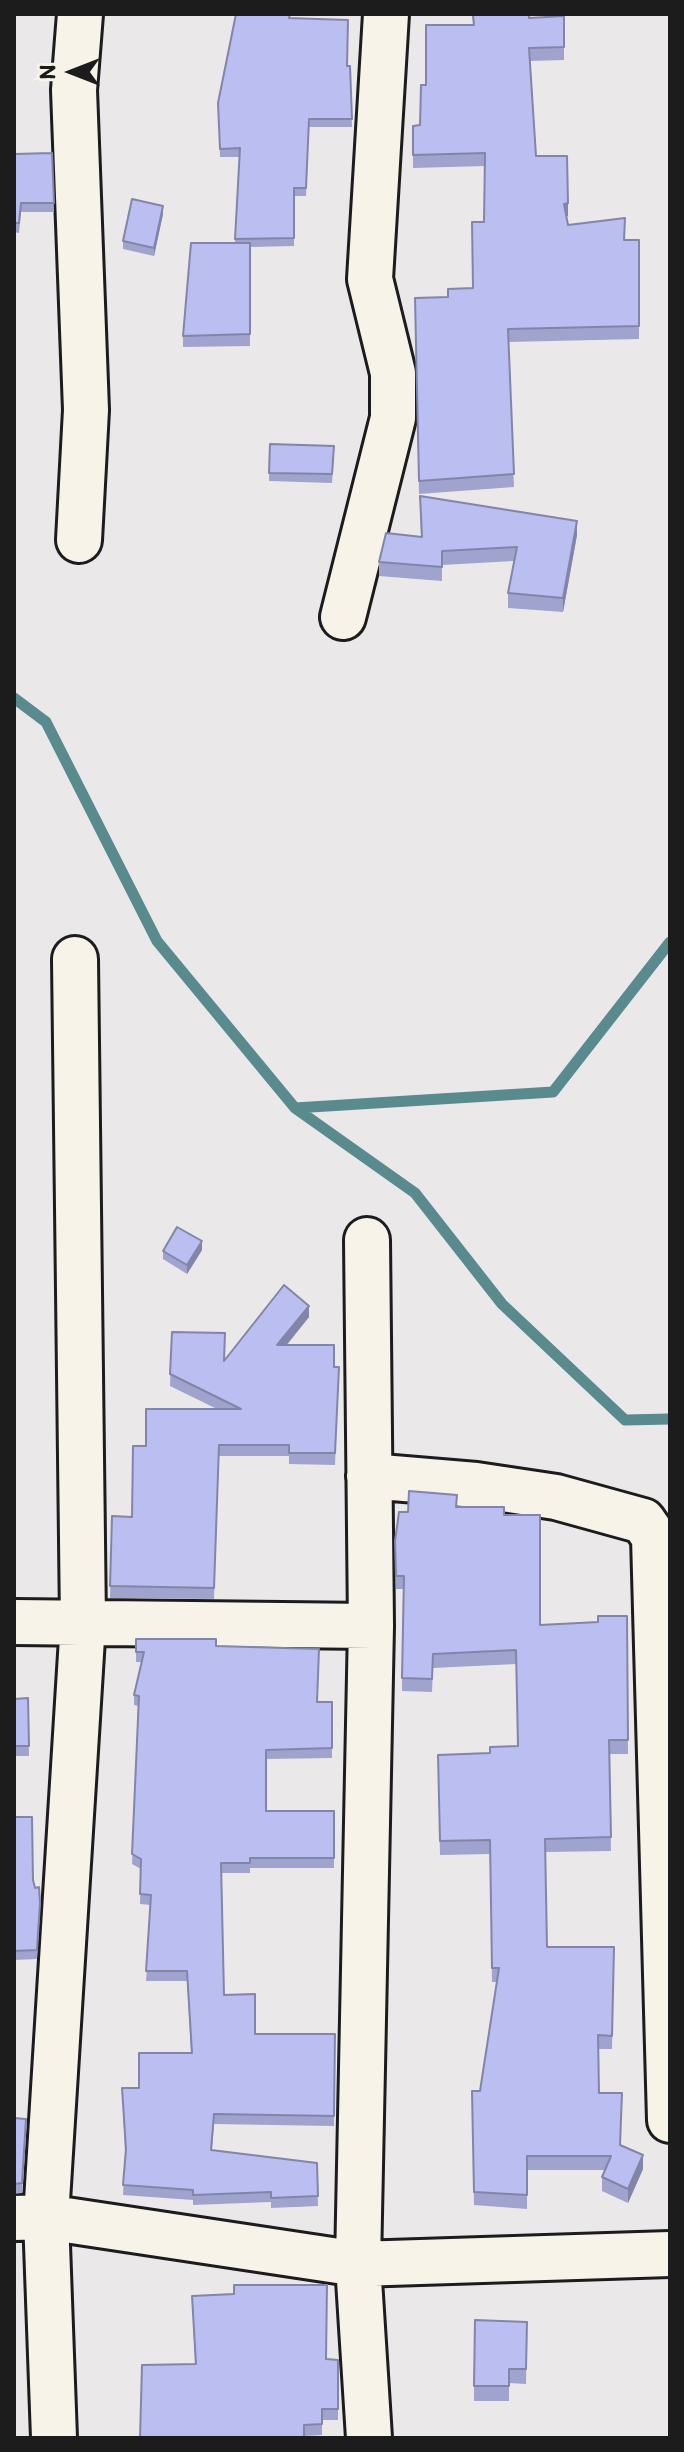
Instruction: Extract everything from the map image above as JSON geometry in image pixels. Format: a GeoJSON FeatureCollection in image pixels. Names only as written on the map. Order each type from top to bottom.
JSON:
{"type":"FeatureCollection","features":[{"type":"Feature","properties":{"kind":"street"},"geometry":{"type":"LineString","coordinates":[[79,540],[86,410],[74,90],[80,14]]}},
{"type":"Feature","properties":{"kind":"street"},"geometry":{"type":"LineString","coordinates":[[343,617],[393,418],[393,373],[370,279],[386,14]]}},
{"type":"Feature","properties":{"kind":"street"},"geometry":{"type":"LineString","coordinates":[[54,2438],[30,2217],[83,1622],[75,959]]}},
{"type":"Feature","properties":{"kind":"street"},"geometry":{"type":"LineString","coordinates":[[367,1240],[371,1626],[358,2264],[369,2438]]}},
{"type":"Feature","properties":{"kind":"street"},"geometry":{"type":"LineString","coordinates":[[369,1476],[476,1485],[556,1497],[643,1521],[654,1537],[667,1911],[670,2120]]}},
{"type":"Feature","properties":{"kind":"street"},"geometry":{"type":"LineString","coordinates":[[14,1622],[371,1626]]}},
{"type":"Feature","properties":{"kind":"street"},"geometry":{"type":"LineString","coordinates":[[30,2217],[358,2264],[670,2254]]}},
{"type":"Feature","properties":{"kind":"building"},"geometry":{"type":"Polygon","coordinates":[[[236,14],[290,14],[289,18],[348,20],[347,66],[350,66],[352,119],[309,119],[306,188],[294,188],[294,238],[235,239],[240,148],[220,149],[218,103],[236,14]]]}},
{"type":"Feature","properties":{"kind":"building"},"geometry":{"type":"Polygon","coordinates":[[[473,14],[529,14],[529,18],[564,16],[564,47],[529,48],[536,156],[567,156],[568,203],[564,204],[568,225],[625,218],[624,240],[639,240],[639,326],[508,329],[514,474],[419,481],[415,298],[448,297],[448,289],[473,288],[472,222],[484,222],[485,153],[413,155],[413,126],[420,125],[421,85],[426,85],[426,25],[474,25],[473,14]]]}},
{"type":"Feature","properties":{"kind":"building"},"geometry":{"type":"Polygon","coordinates":[[[52,153],[54,203],[21,203],[19,223],[14,223],[14,154],[52,153]]]}},
{"type":"Feature","properties":{"kind":"building"},"geometry":{"type":"Polygon","coordinates":[[[132,199],[163,206],[154,248],[123,241],[132,199]]]}},
{"type":"Feature","properties":{"kind":"building"},"geometry":{"type":"Polygon","coordinates":[[[191,243],[250,243],[250,334],[183,336],[191,243]]]}},
{"type":"Feature","properties":{"kind":"building"},"geometry":{"type":"Polygon","coordinates":[[[270,444],[334,446],[332,474],[269,473],[270,444]]]}},
{"type":"Feature","properties":{"kind":"building"},"geometry":{"type":"Polygon","coordinates":[[[420,496],[577,521],[563,598],[508,593],[517,547],[442,551],[442,567],[379,562],[386,533],[422,537],[420,496]]]}},
{"type":"Feature","properties":{"kind":"building"},"geometry":{"type":"Polygon","coordinates":[[[177,1227],[202,1241],[187,1265],[163,1251],[177,1227]]]}},
{"type":"Feature","properties":{"kind":"building"},"geometry":{"type":"Polygon","coordinates":[[[284,1285],[309,1306],[277,1345],[334,1345],[334,1367],[339,1367],[335,1453],[289,1453],[289,1445],[219,1445],[214,1588],[110,1586],[112,1516],[132,1517],[133,1446],[146,1446],[146,1409],[241,1409],[170,1374],[172,1332],[225,1333],[224,1361],[284,1285]]]}},
{"type":"Feature","properties":{"kind":"building"},"geometry":{"type":"Polygon","coordinates":[[[409,1491],[457,1495],[456,1507],[504,1507],[504,1515],[540,1515],[540,1625],[598,1622],[598,1616],[627,1616],[628,1740],[609,1740],[611,1837],[545,1839],[547,1947],[614,1947],[612,2036],[598,2035],[599,2093],[622,2093],[620,2145],[643,2155],[628,2189],[602,2177],[611,2156],[527,2156],[527,2195],[474,2192],[472,2091],[480,2091],[499,1968],[492,1968],[490,1840],[440,1841],[438,1755],[490,1753],[490,1747],[518,1746],[516,1650],[433,1654],[432,1679],[402,1678],[404,1576],[396,1576],[395,1541],[399,1512],[408,1512],[409,1491]]]}},
{"type":"Feature","properties":{"kind":"building"},"geometry":{"type":"Polygon","coordinates":[[[136,1639],[216,1639],[216,1646],[319,1649],[317,1702],[332,1702],[332,1748],[266,1750],[266,1811],[334,1811],[334,1858],[250,1858],[250,1863],[221,1863],[224,1995],[255,1994],[255,2034],[335,2034],[334,2116],[214,2114],[211,2150],[317,2163],[318,2196],[271,2198],[271,2192],[193,2195],[193,2190],[123,2185],[126,2149],[122,2088],[139,2088],[139,2053],[192,2053],[187,1971],[146,1971],[151,1895],[140,1894],[141,1859],[132,1854],[139,1696],[134,1695],[144,1652],[136,1652],[136,1639]]]}},
{"type":"Feature","properties":{"kind":"building"},"geometry":{"type":"Polygon","coordinates":[[[28,1698],[29,1746],[14,1746],[14,1699],[28,1698]]]}},
{"type":"Feature","properties":{"kind":"building"},"geometry":{"type":"Polygon","coordinates":[[[14,1817],[32,1817],[33,1880],[35,1888],[39,1887],[40,1903],[37,1950],[14,1951],[14,1817]]]}},
{"type":"Feature","properties":{"kind":"building"},"geometry":{"type":"Polygon","coordinates":[[[14,2118],[26,2119],[22,2183],[14,2184],[14,2118]]]}},
{"type":"Feature","properties":{"kind":"building"},"geometry":{"type":"Polygon","coordinates":[[[234,2285],[327,2285],[326,2359],[338,2360],[338,2409],[322,2409],[322,2424],[304,2425],[304,2438],[140,2438],[142,2365],[196,2364],[192,2296],[234,2294],[234,2285]]]}},
{"type":"Feature","properties":{"kind":"building"},"geometry":{"type":"Polygon","coordinates":[[[475,2320],[527,2322],[526,2369],[509,2369],[509,2386],[474,2386],[475,2320]]]}},
{"type":"Feature","properties":{"kind":"waterway"},"geometry":{"type":"LineString","coordinates":[[14,698],[46,722],[157,941],[295,1108],[415,1193],[502,1304],[625,1420],[670,1419]]}},
{"type":"Feature","properties":{"kind":"waterway"},"geometry":{"type":"LineString","coordinates":[[295,1108],[553,1092],[670,942]]}}]}
